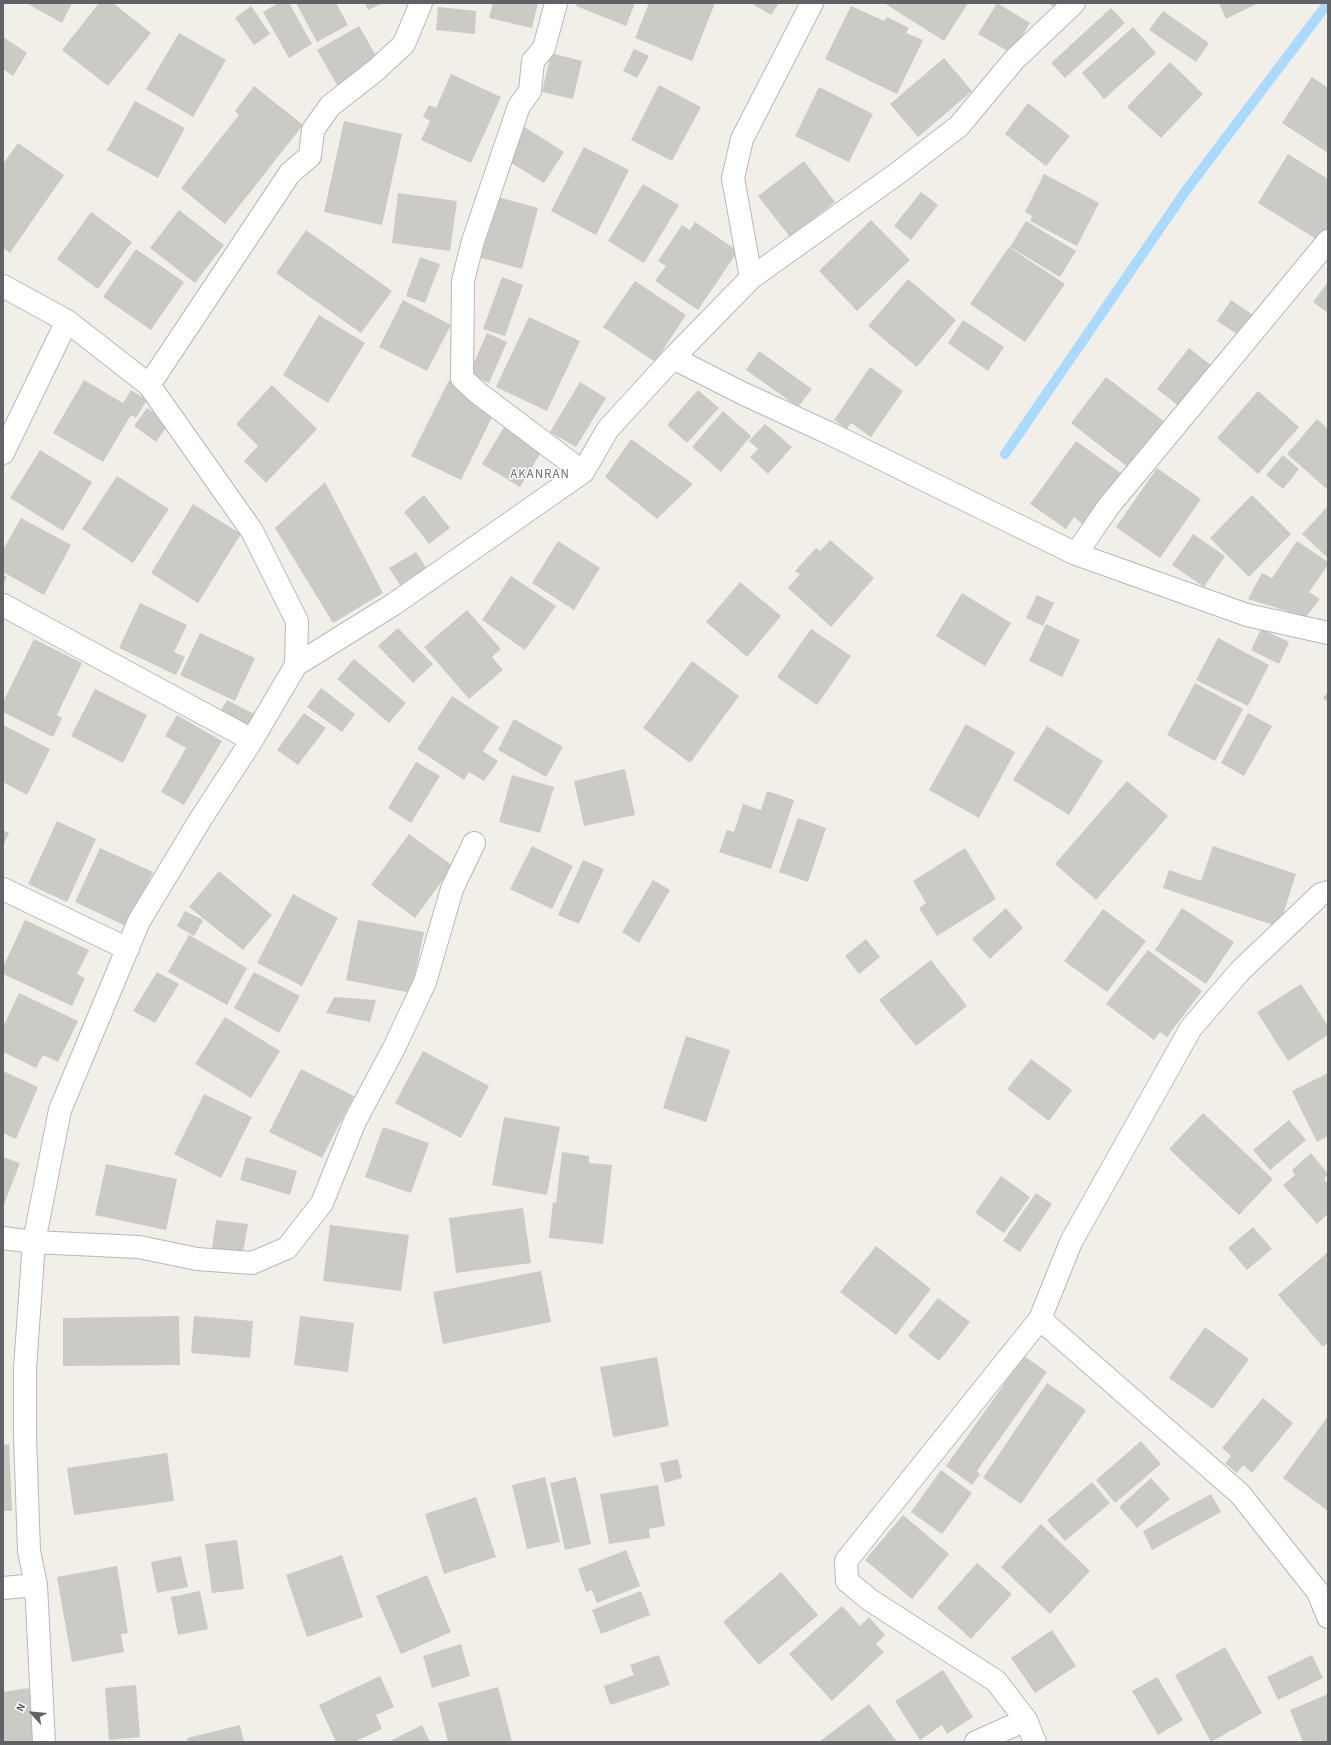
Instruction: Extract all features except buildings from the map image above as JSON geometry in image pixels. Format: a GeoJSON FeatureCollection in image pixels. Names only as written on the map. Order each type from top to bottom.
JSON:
{"type":"FeatureCollection","features":[{"type":"Feature","properties":{"kind":"street"},"geometry":{"type":"LineString","coordinates":[[149,385],[290,173],[310,156],[313,130],[330,106],[404,44],[421,3]]}},
{"type":"Feature","properties":{"kind":"street"},"geometry":{"type":"LineString","coordinates":[[556,3],[544,48],[532,61],[530,91],[520,106],[473,241],[463,281],[462,378],[478,392],[583,472]]}},
{"type":"Feature","properties":{"kind":"street"},"geometry":{"type":"LineString","coordinates":[[751,278],[732,178],[742,139],[812,3]]}},
{"type":"Feature","properties":{"kind":"street"},"geometry":{"type":"LineString","coordinates":[[44,1742],[36,1584],[29,1551],[24,1436],[25,1368],[34,1242],[60,1110],[139,921],[200,820],[252,740],[296,665],[394,604],[583,472],[608,429],[673,358],[751,278],[898,173],[959,126],[1014,60],[1074,3]]}},
{"type":"Feature","properties":{"kind":"street"},"geometry":{"type":"LineString","coordinates":[[1076,554],[1108,507],[1328,241]]}},
{"type":"Feature","properties":{"kind":"street"},"geometry":{"type":"LineString","coordinates":[[3,286],[67,321],[149,385],[252,531],[297,621],[296,665]]}},
{"type":"Feature","properties":{"kind":"street"},"geometry":{"type":"LineString","coordinates":[[3,453],[67,321]]}},
{"type":"Feature","properties":{"kind":"street"},"geometry":{"type":"LineString","coordinates":[[673,358],[744,394],[838,437],[1076,554],[1247,615],[1328,633]]}},
{"type":"Feature","properties":{"kind":"street"},"geometry":{"type":"LineString","coordinates":[[3,605],[252,740]]}},
{"type":"Feature","properties":{"kind":"street"},"geometry":{"type":"LineString","coordinates":[[3,1238],[34,1242],[139,1247],[197,1260],[252,1263],[287,1248],[322,1203],[355,1120],[394,1048],[425,982],[452,889],[474,843]]}},
{"type":"Feature","properties":{"kind":"street"},"geometry":{"type":"LineString","coordinates":[[3,889],[128,949]]}},
{"type":"Feature","properties":{"kind":"street"},"geometry":{"type":"LineString","coordinates":[[1035,1742],[1026,1720],[996,1681],[870,1600],[847,1581],[846,1561],[1040,1319],[1071,1242],[1192,1028],[1240,971],[1321,894],[1328,892]]}},
{"type":"Feature","properties":{"kind":"street"},"geometry":{"type":"LineString","coordinates":[[1040,1319],[1240,1494],[1318,1592],[1328,1617]]}},
{"type":"Feature","properties":{"kind":"street"},"geometry":{"type":"LineString","coordinates":[[3,1588],[36,1584]]}},
{"type":"Feature","properties":{"kind":"street"},"geometry":{"type":"LineString","coordinates":[[976,1742],[1026,1720]]}},
{"type":"Feature","properties":{"kind":"waterway"},"geometry":{"type":"LineString","coordinates":[[1005,454],[1187,189],[1328,3]]}},
{"type":"Feature","properties":{"kind":"district","name":"AKANRAN"},"geometry":{"type":"Point","coordinates":[540,475]}}]}
